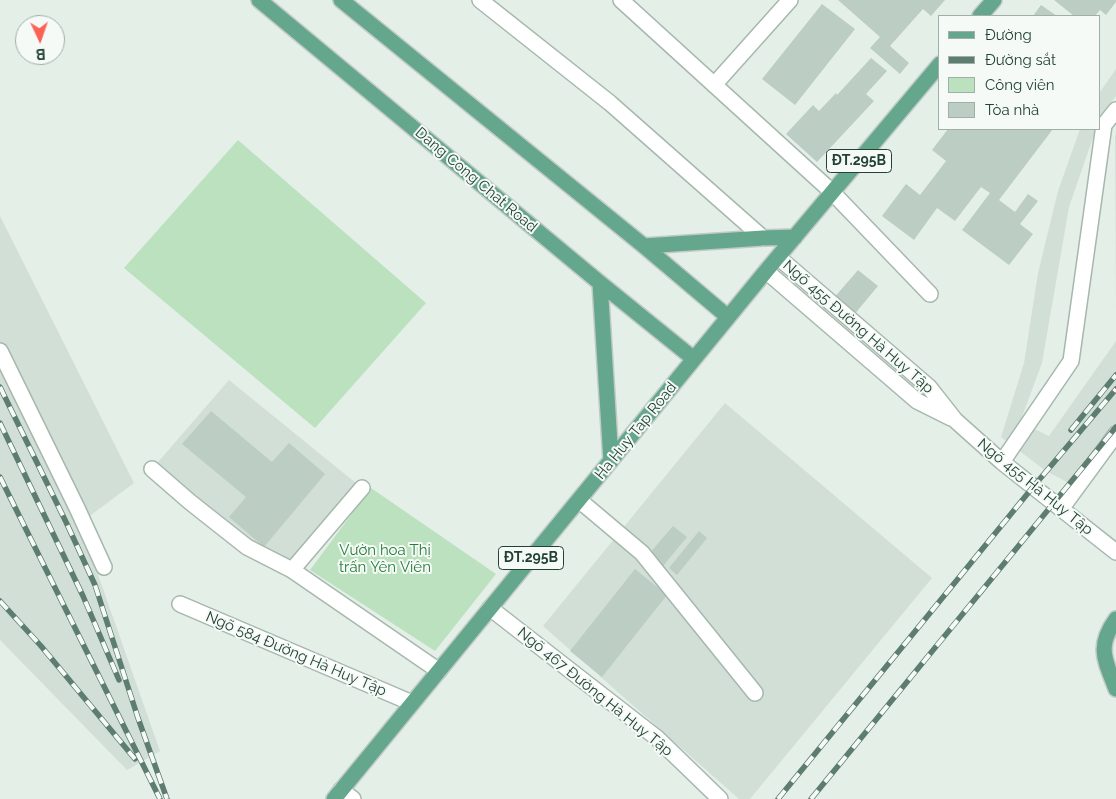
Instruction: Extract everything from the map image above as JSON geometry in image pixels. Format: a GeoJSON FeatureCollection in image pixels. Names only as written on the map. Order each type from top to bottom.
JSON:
{"type":"FeatureCollection","features":[{"type":"Feature","properties":{"kind":"main road","name":"Dang Cong Chat Road"},"geometry":{"type":"LineString","coordinates":[[260,0],[694,359]]}},
{"type":"Feature","properties":{"kind":"main road"},"geometry":{"type":"LineString","coordinates":[[341,0],[644,246],[728,317]]}},
{"type":"Feature","properties":{"kind":"main road"},"geometry":{"type":"LineString","coordinates":[[981,15],[994,0]]}},
{"type":"Feature","properties":{"kind":"main road","name":"Ha Huy Tap Road"},"geometry":{"type":"LineString","coordinates":[[342,796],[412,703],[766,271],[938,66]]}},
{"type":"Feature","properties":{"kind":"main road"},"geometry":{"type":"LineString","coordinates":[[644,246],[795,237]]}},
{"type":"Feature","properties":{"kind":"main road"},"geometry":{"type":"LineString","coordinates":[[600,283],[611,461]]}},
{"type":"Feature","properties":{"kind":"main road"},"geometry":{"type":"LineString","coordinates":[[1115,683],[1105,661],[1103,644],[1116,619]]}},
{"type":"Feature","properties":{"kind":"street"},"geometry":{"type":"LineString","coordinates":[[480,0],[610,103],[763,238]]}},
{"type":"Feature","properties":{"kind":"street"},"geometry":{"type":"LineString","coordinates":[[621,0],[832,192],[930,294]]}},
{"type":"Feature","properties":{"kind":"street"},"geometry":{"type":"LineString","coordinates":[[714,85],[790,0]]}},
{"type":"Feature","properties":{"kind":"street"},"geometry":{"type":"LineString","coordinates":[[1002,462],[1071,362],[1104,125],[1116,110]]}},
{"type":"Feature","properties":{"kind":"street","name":"Ngõ 455 Đường Hà Huy Tập"},"geometry":{"type":"LineString","coordinates":[[778,257],[929,387],[955,420]]}},
{"type":"Feature","properties":{"kind":"street","name":"Ngõ 455 Đường Hà Huy Tập"},"geometry":{"type":"LineString","coordinates":[[766,271],[917,401],[955,420]]}},
{"type":"Feature","properties":{"kind":"street"},"geometry":{"type":"LineString","coordinates":[[0,351],[104,567]]}},
{"type":"Feature","properties":{"kind":"street","name":"Ngõ 455 Hà Huy Tập"},"geometry":{"type":"LineString","coordinates":[[955,420],[1002,462],[1116,552]]}},
{"type":"Feature","properties":{"kind":"street"},"geometry":{"type":"LineString","coordinates":[[1062,510],[1116,434]]}},
{"type":"Feature","properties":{"kind":"street"},"geometry":{"type":"LineString","coordinates":[[152,469],[247,547],[292,570],[439,671]]}},
{"type":"Feature","properties":{"kind":"street"},"geometry":{"type":"LineString","coordinates":[[292,570],[362,488]]}},
{"type":"Feature","properties":{"kind":"street"},"geometry":{"type":"LineString","coordinates":[[579,500],[642,553],[755,693]]}},
{"type":"Feature","properties":{"kind":"street","name":"Ngõ 584 Đường Hà Huy Tập"},"geometry":{"type":"LineString","coordinates":[[180,604],[412,703]]}},
{"type":"Feature","properties":{"kind":"street","name":"Ngõ 467 Đường Hà Huy Tập"},"geometry":{"type":"LineString","coordinates":[[490,608],[657,738],[720,799]]}},
{"type":"Feature","properties":{"kind":"shaded area"},"geometry":{"type":"Polygon","coordinates":[[[1116,69],[1116,96],[1101,119],[1101,91],[1116,69]]]}},
{"type":"Feature","properties":{"kind":"shaded area"},"geometry":{"type":"Polygon","coordinates":[[[1080,130],[1096,130],[1069,207],[1042,363],[1020,422],[1049,436],[1116,341],[1116,440],[1082,490],[1046,471],[1001,437],[1024,363],[1038,273],[1058,191],[1080,130]]]}},
{"type":"Feature","properties":{"kind":"shaded area"},"geometry":{"type":"Polygon","coordinates":[[[1116,134],[1116,313],[1115,136],[1116,134]]]}},
{"type":"Feature","properties":{"kind":"shaded area"},"geometry":{"type":"Polygon","coordinates":[[[0,216],[134,483],[87,518],[89,549],[160,751],[127,770],[0,640],[0,216]]]}},
{"type":"Feature","properties":{"kind":"shaded area"},"geometry":{"type":"Polygon","coordinates":[[[229,380],[362,488],[292,570],[152,469],[229,380]]]}},
{"type":"Feature","properties":{"kind":"shaded area"},"geometry":{"type":"Polygon","coordinates":[[[725,403],[932,578],[750,799],[739,799],[543,626],[725,403]]]}},
{"type":"Feature","properties":{"kind":"green space"},"geometry":{"type":"Polygon","coordinates":[[[238,140],[426,303],[315,428],[124,268],[238,140]]]}},
{"type":"Feature","properties":{"kind":"green space","name":"Vườn hoa Thị trấn Yên Viên"},"geometry":{"type":"Polygon","coordinates":[[[371,488],[496,574],[435,651],[310,570],[371,488]]]}},
{"type":"Feature","properties":{"kind":"building"},"geometry":{"type":"Polygon","coordinates":[[[838,0],[945,0],[931,16],[923,9],[890,46],[909,63],[900,74],[870,48],[880,37],[838,0]]]}},
{"type":"Feature","properties":{"kind":"building"},"geometry":{"type":"Polygon","coordinates":[[[1054,0],[1116,0],[1106,15],[1100,10],[1096,15],[1073,15],[1054,0]]]}},
{"type":"Feature","properties":{"kind":"building"},"geometry":{"type":"Polygon","coordinates":[[[822,4],[855,29],[795,105],[762,79],[822,4]]]}},
{"type":"Feature","properties":{"kind":"building"},"geometry":{"type":"Polygon","coordinates":[[[1041,5],[1056,15],[1034,15],[1041,5]]]}},
{"type":"Feature","properties":{"kind":"building"},"geometry":{"type":"Polygon","coordinates":[[[871,58],[887,71],[866,94],[874,101],[817,162],[786,134],[813,105],[819,111],[836,93],[837,95],[871,58]]]}},
{"type":"Feature","properties":{"kind":"building"},"geometry":{"type":"Polygon","coordinates":[[[947,130],[1052,130],[999,200],[1015,212],[1028,194],[1038,201],[1020,224],[1033,234],[1009,265],[962,230],[990,193],[981,187],[955,221],[937,208],[914,240],[882,216],[906,184],[920,195],[946,161],[932,150],[947,130]]]}},
{"type":"Feature","properties":{"kind":"building"},"geometry":{"type":"Polygon","coordinates":[[[858,270],[878,286],[853,316],[833,299],[858,270]]]}},
{"type":"Feature","properties":{"kind":"building"},"geometry":{"type":"Polygon","coordinates":[[[211,411],[272,462],[289,443],[325,474],[264,547],[229,517],[246,497],[182,444],[211,411]]]}},
{"type":"Feature","properties":{"kind":"building"},"geometry":{"type":"Polygon","coordinates":[[[673,526],[687,537],[663,566],[649,554],[673,526]]]}},
{"type":"Feature","properties":{"kind":"building"},"geometry":{"type":"Polygon","coordinates":[[[699,531],[707,538],[677,575],[669,568],[699,531]]]}},
{"type":"Feature","properties":{"kind":"building"},"geometry":{"type":"Polygon","coordinates":[[[635,569],[667,595],[602,677],[570,651],[635,569]]]}},
{"type":"Feature","properties":{"kind":"railway"},"geometry":{"type":"LineString","coordinates":[[1071,430],[1116,375]]}},
{"type":"Feature","properties":{"kind":"railway"},"geometry":{"type":"LineString","coordinates":[[0,387],[95,585],[138,718],[167,799]]}},
{"type":"Feature","properties":{"kind":"railway"},"geometry":{"type":"LineString","coordinates":[[778,799],[1033,487],[1116,389]]}},
{"type":"Feature","properties":{"kind":"railway"},"geometry":{"type":"LineString","coordinates":[[0,423],[83,596],[119,680]]}},
{"type":"Feature","properties":{"kind":"railway"},"geometry":{"type":"LineString","coordinates":[[811,799],[1116,427]]}},
{"type":"Feature","properties":{"kind":"railway"},"geometry":{"type":"LineString","coordinates":[[0,477],[160,799]]}},
{"type":"Feature","properties":{"kind":"railway"},"geometry":{"type":"LineString","coordinates":[[0,601],[41,646],[135,759]]}}]}
